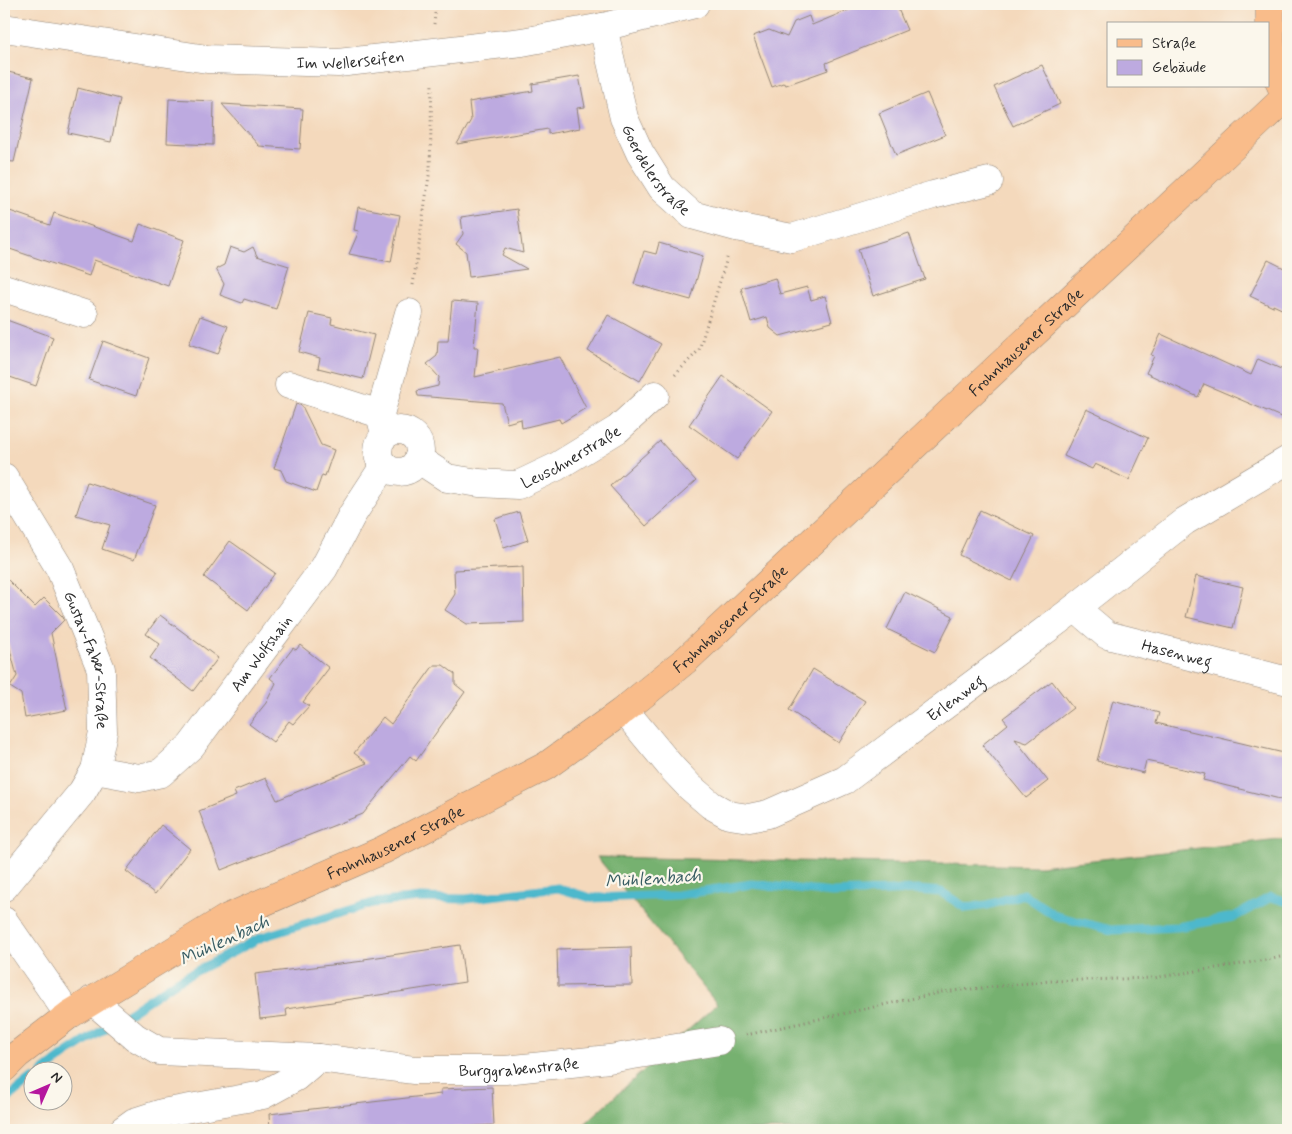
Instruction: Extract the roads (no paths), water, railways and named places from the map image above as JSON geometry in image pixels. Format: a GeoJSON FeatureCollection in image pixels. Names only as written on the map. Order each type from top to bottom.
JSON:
{"type":"FeatureCollection","features":[{"type":"Feature","properties":{"kind":"main road","name":"Frohnhausener Straße"},"geometry":{"type":"LineString","coordinates":[[4,1068],[16,1055],[69,1015],[227,918],[383,850],[546,766],[624,710],[687,659],[1288,96],[1279,86],[1275,72],[1270,38],[1270,4]]}},
{"type":"Feature","properties":{"kind":"street","name":"Im Wellerseifen"},"geometry":{"type":"LineString","coordinates":[[4,28],[207,59],[338,62],[522,42],[603,27],[695,4]]}},
{"type":"Feature","properties":{"kind":"street","name":"Goerdelerstraße"},"geometry":{"type":"LineString","coordinates":[[603,27],[624,118],[640,153],[662,188],[692,214],[792,238],[933,195],[989,181]]}},
{"type":"Feature","properties":{"kind":"street"},"geometry":{"type":"LineString","coordinates":[[4,288],[84,314]]}},
{"type":"Feature","properties":{"kind":"street"},"geometry":{"type":"LineString","coordinates":[[289,385],[383,424],[392,430],[406,431],[418,442],[420,450],[414,466],[399,472],[391,470],[384,466],[379,459],[378,450],[383,424],[409,313]]}},
{"type":"Feature","properties":{"kind":"street","name":"Leuschnerstraße"},"geometry":{"type":"LineString","coordinates":[[418,458],[447,478],[479,483],[518,485],[556,466],[618,429],[655,395]]}},
{"type":"Feature","properties":{"kind":"street","name":"Erlenweg"},"geometry":{"type":"LineString","coordinates":[[624,710],[672,768],[711,805],[730,815],[749,818],[768,814],[845,780],[1075,608],[1185,521],[1288,460]]}},
{"type":"Feature","properties":{"kind":"street","name":"Am Wolfshain"},"geometry":{"type":"LineString","coordinates":[[95,770],[138,778],[161,773],[191,746],[324,568],[352,515],[384,466]]}},
{"type":"Feature","properties":{"kind":"street","name":"Gustav-Faber-Straße"},"geometry":{"type":"LineString","coordinates":[[4,477],[60,569],[101,668],[103,732],[95,770],[82,792],[4,887]]}},
{"type":"Feature","properties":{"kind":"street","name":"Hasenweg"},"geometry":{"type":"LineString","coordinates":[[1075,608],[1106,635],[1288,681]]}},
{"type":"Feature","properties":{"kind":"street"},"geometry":{"type":"LineString","coordinates":[[4,921],[69,1015]]}},
{"type":"Feature","properties":{"kind":"street","name":"Burggrabenstraße"},"geometry":{"type":"LineString","coordinates":[[92,1000],[135,1037],[159,1051],[318,1058],[414,1070],[505,1070],[609,1059],[719,1041]]}},
{"type":"Feature","properties":{"kind":"street"},"geometry":{"type":"LineString","coordinates":[[123,1130],[134,1122],[162,1113],[263,1095],[296,1077],[318,1058]]}},
{"type":"Feature","properties":{"kind":"waterway","name":"Mühlenbach"},"geometry":{"type":"LineString","coordinates":[[56,1062],[177,981],[262,937],[373,903],[420,898],[466,899],[558,888],[591,898],[677,895],[752,884],[832,893],[918,890],[941,892],[966,908],[988,905],[1023,894],[1056,916],[1111,930],[1177,927],[1234,917],[1271,897],[1288,902]]}},
{"type":"Feature","properties":{"kind":"waterway","name":"Mühlenbach"},"geometry":{"type":"LineString","coordinates":[[4,1103],[22,1087]]}}]}
